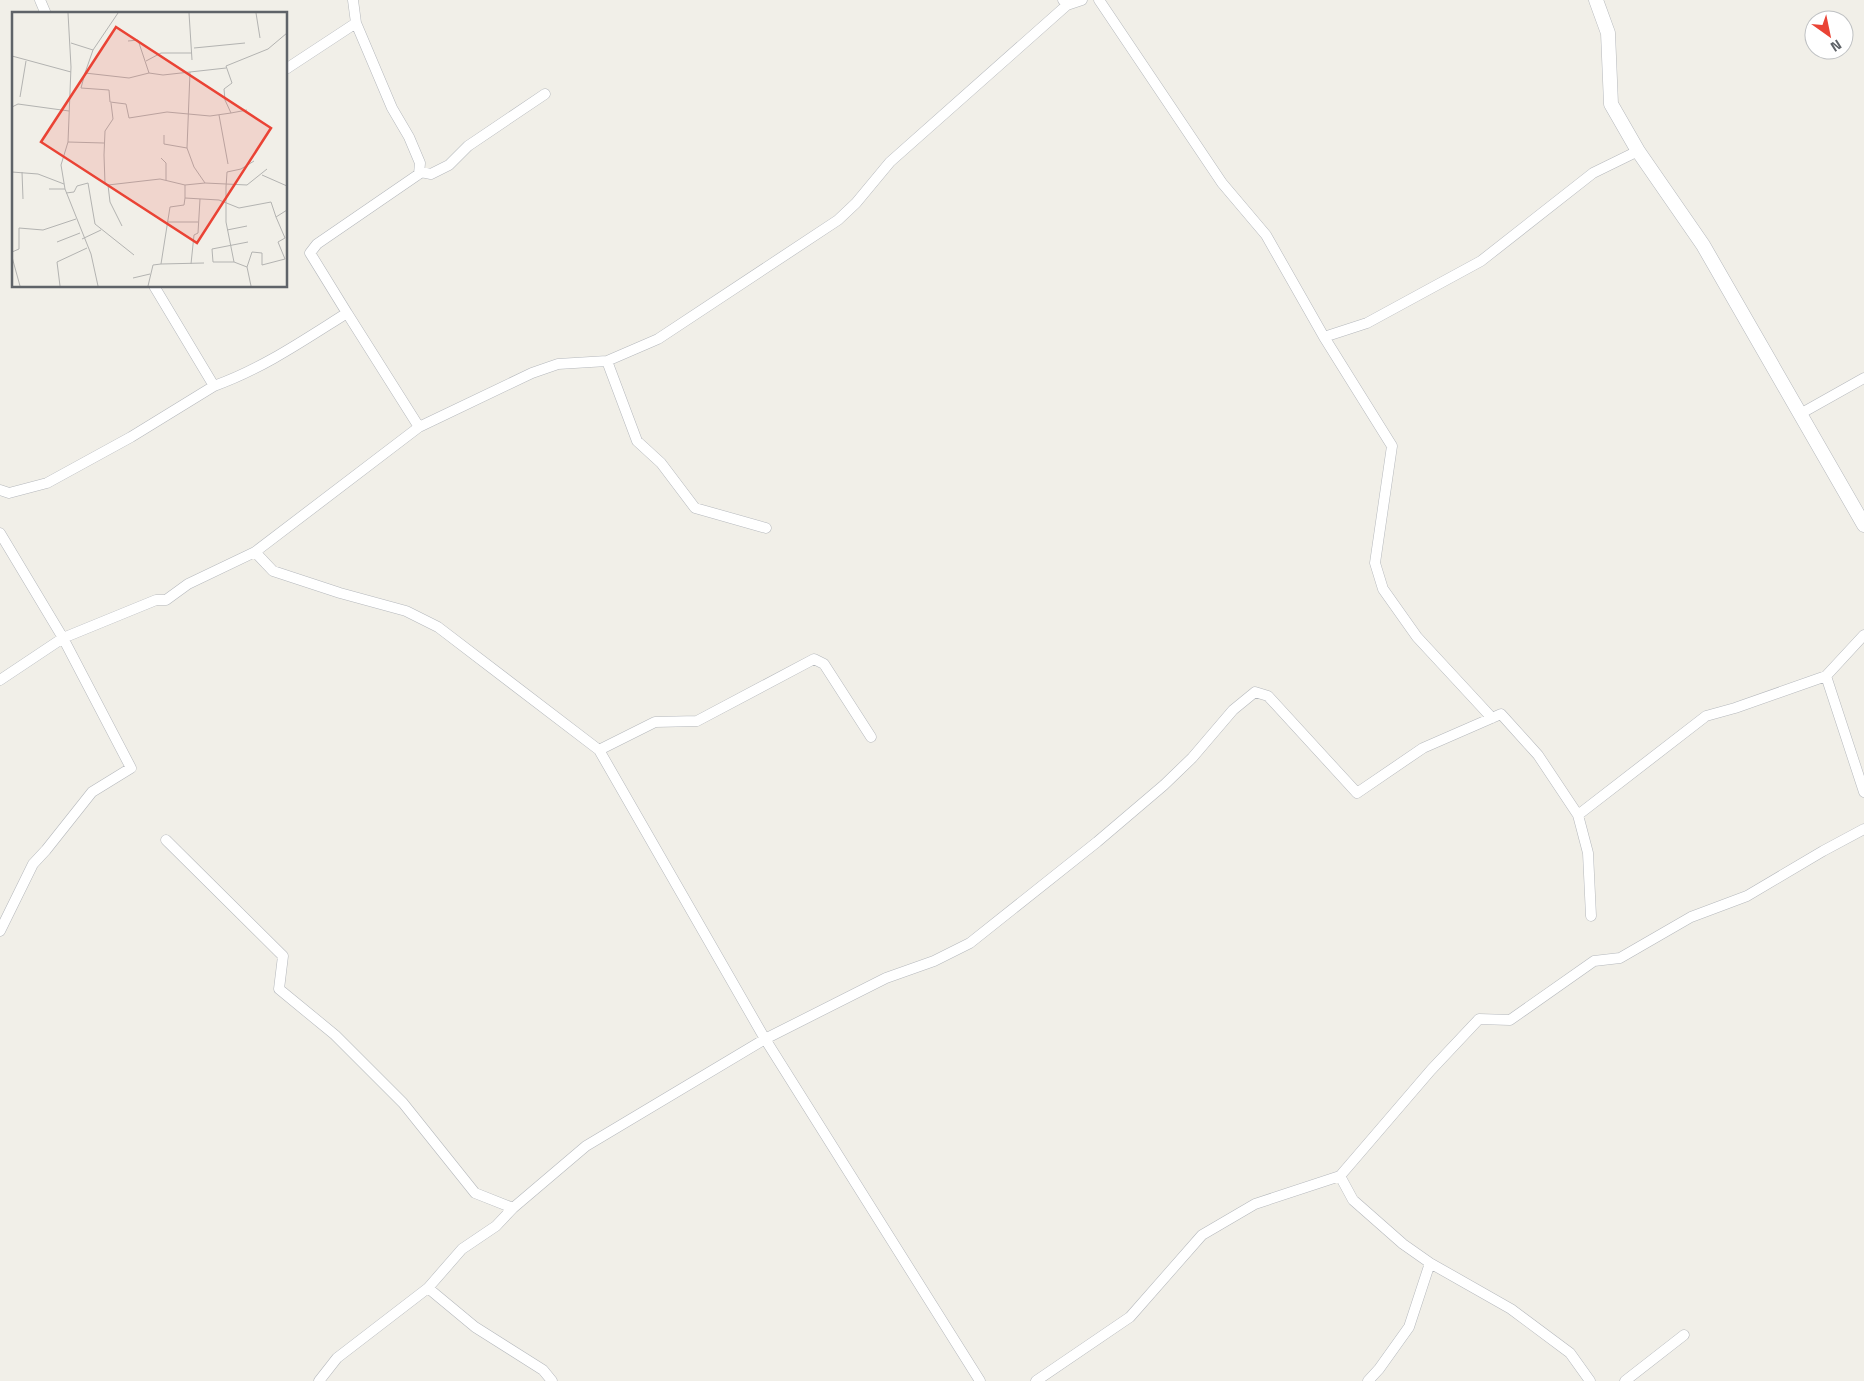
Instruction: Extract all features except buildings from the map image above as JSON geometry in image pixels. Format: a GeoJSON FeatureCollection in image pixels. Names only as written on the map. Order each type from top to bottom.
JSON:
{"type":"FeatureCollection","features":[{"type":"Feature","properties":{"kind":"street"},"geometry":{"type":"LineString","coordinates":[[40,0],[45,12]]}},
{"type":"Feature","properties":{"kind":"street"},"geometry":{"type":"LineString","coordinates":[[353,0],[356,23],[392,108],[409,137],[420,163],[419,174]]}},
{"type":"Feature","properties":{"kind":"street"},"geometry":{"type":"LineString","coordinates":[[0,680],[63,638],[156,600],[166,600],[188,584],[255,552],[419,427],[532,373],[558,364],[607,361],[658,340],[838,220],[890,162],[1065,3],[1082,0]]}},
{"type":"Feature","properties":{"kind":"street"},"geometry":{"type":"LineString","coordinates":[[1099,0],[1222,183],[1266,235],[1324,337],[1392,446],[1375,563],[1383,589],[1417,637],[1492,718]]}},
{"type":"Feature","properties":{"kind":"street"},"geometry":{"type":"LineString","coordinates":[[1596,0],[1608,33],[1611,104],[1638,150],[1703,245],[1864,525]]}},
{"type":"Feature","properties":{"kind":"street"},"geometry":{"type":"LineString","coordinates":[[288,69],[356,23]]}},
{"type":"Feature","properties":{"kind":"street"},"geometry":{"type":"LineString","coordinates":[[419,427],[310,252],[317,244],[421,172],[431,174],[449,165],[468,146],[545,94]]}},
{"type":"Feature","properties":{"kind":"street"},"geometry":{"type":"LineString","coordinates":[[1324,337],[1367,323],[1480,261],[1593,174],[1638,150]]}},
{"type":"Feature","properties":{"kind":"street"},"geometry":{"type":"LineString","coordinates":[[155,288],[214,386]]}},
{"type":"Feature","properties":{"kind":"street"},"geometry":{"type":"LineString","coordinates":[[0,490],[9,493],[47,484],[131,437],[214,386],[229,381],[268,362],[348,313]]}},
{"type":"Feature","properties":{"kind":"street"},"geometry":{"type":"LineString","coordinates":[[607,361],[637,441],[661,464],[695,508],[766,528]]}},
{"type":"Feature","properties":{"kind":"street"},"geometry":{"type":"LineString","coordinates":[[1800,414],[1864,378]]}},
{"type":"Feature","properties":{"kind":"street"},"geometry":{"type":"LineString","coordinates":[[0,533],[63,638],[131,768],[92,792],[33,864],[0,931]]}},
{"type":"Feature","properties":{"kind":"street"},"geometry":{"type":"LineString","coordinates":[[255,552],[273,571],[340,593],[406,611],[438,627],[599,750],[765,1039],[980,1381]]}},
{"type":"Feature","properties":{"kind":"street"},"geometry":{"type":"LineString","coordinates":[[1578,814],[1706,716],[1735,708],[1826,676],[1864,635]]}},
{"type":"Feature","properties":{"kind":"street"},"geometry":{"type":"LineString","coordinates":[[599,750],[655,722],[697,721],[814,659],[824,664],[871,737]]}},
{"type":"Feature","properties":{"kind":"street"},"geometry":{"type":"LineString","coordinates":[[1826,676],[1864,792]]}},
{"type":"Feature","properties":{"kind":"street"},"geometry":{"type":"LineString","coordinates":[[319,1381],[337,1358],[428,1288],[462,1249],[496,1226],[586,1146],[765,1039],[886,978],[934,961],[970,943],[1090,848],[1164,785],[1192,758],[1233,710],[1255,692],[1268,696],[1357,793],[1423,748],[1501,714],[1538,755],[1578,814],[1588,853],[1591,916]]}},
{"type":"Feature","properties":{"kind":"street"},"geometry":{"type":"LineString","coordinates":[[1036,1381],[1130,1317],[1202,1235],[1255,1204],[1340,1176],[1431,1070],[1479,1020],[1510,1020],[1594,961],[1620,958],[1691,917],[1747,896],[1864,829]]}},
{"type":"Feature","properties":{"kind":"street"},"geometry":{"type":"LineString","coordinates":[[166,840],[283,956],[279,989],[335,1035],[403,1104],[475,1193],[514,1208]]}},
{"type":"Feature","properties":{"kind":"street"},"geometry":{"type":"LineString","coordinates":[[1340,1176],[1353,1200],[1403,1244],[1430,1263],[1511,1309],[1548,1336],[1570,1353],[1590,1381]]}},
{"type":"Feature","properties":{"kind":"street"},"geometry":{"type":"LineString","coordinates":[[1368,1381],[1379,1369],[1409,1327],[1430,1263]]}},
{"type":"Feature","properties":{"kind":"street"},"geometry":{"type":"LineString","coordinates":[[428,1288],[475,1327],[543,1370],[552,1381]]}},
{"type":"Feature","properties":{"kind":"street"},"geometry":{"type":"LineString","coordinates":[[1625,1381],[1684,1335]]}}]}
